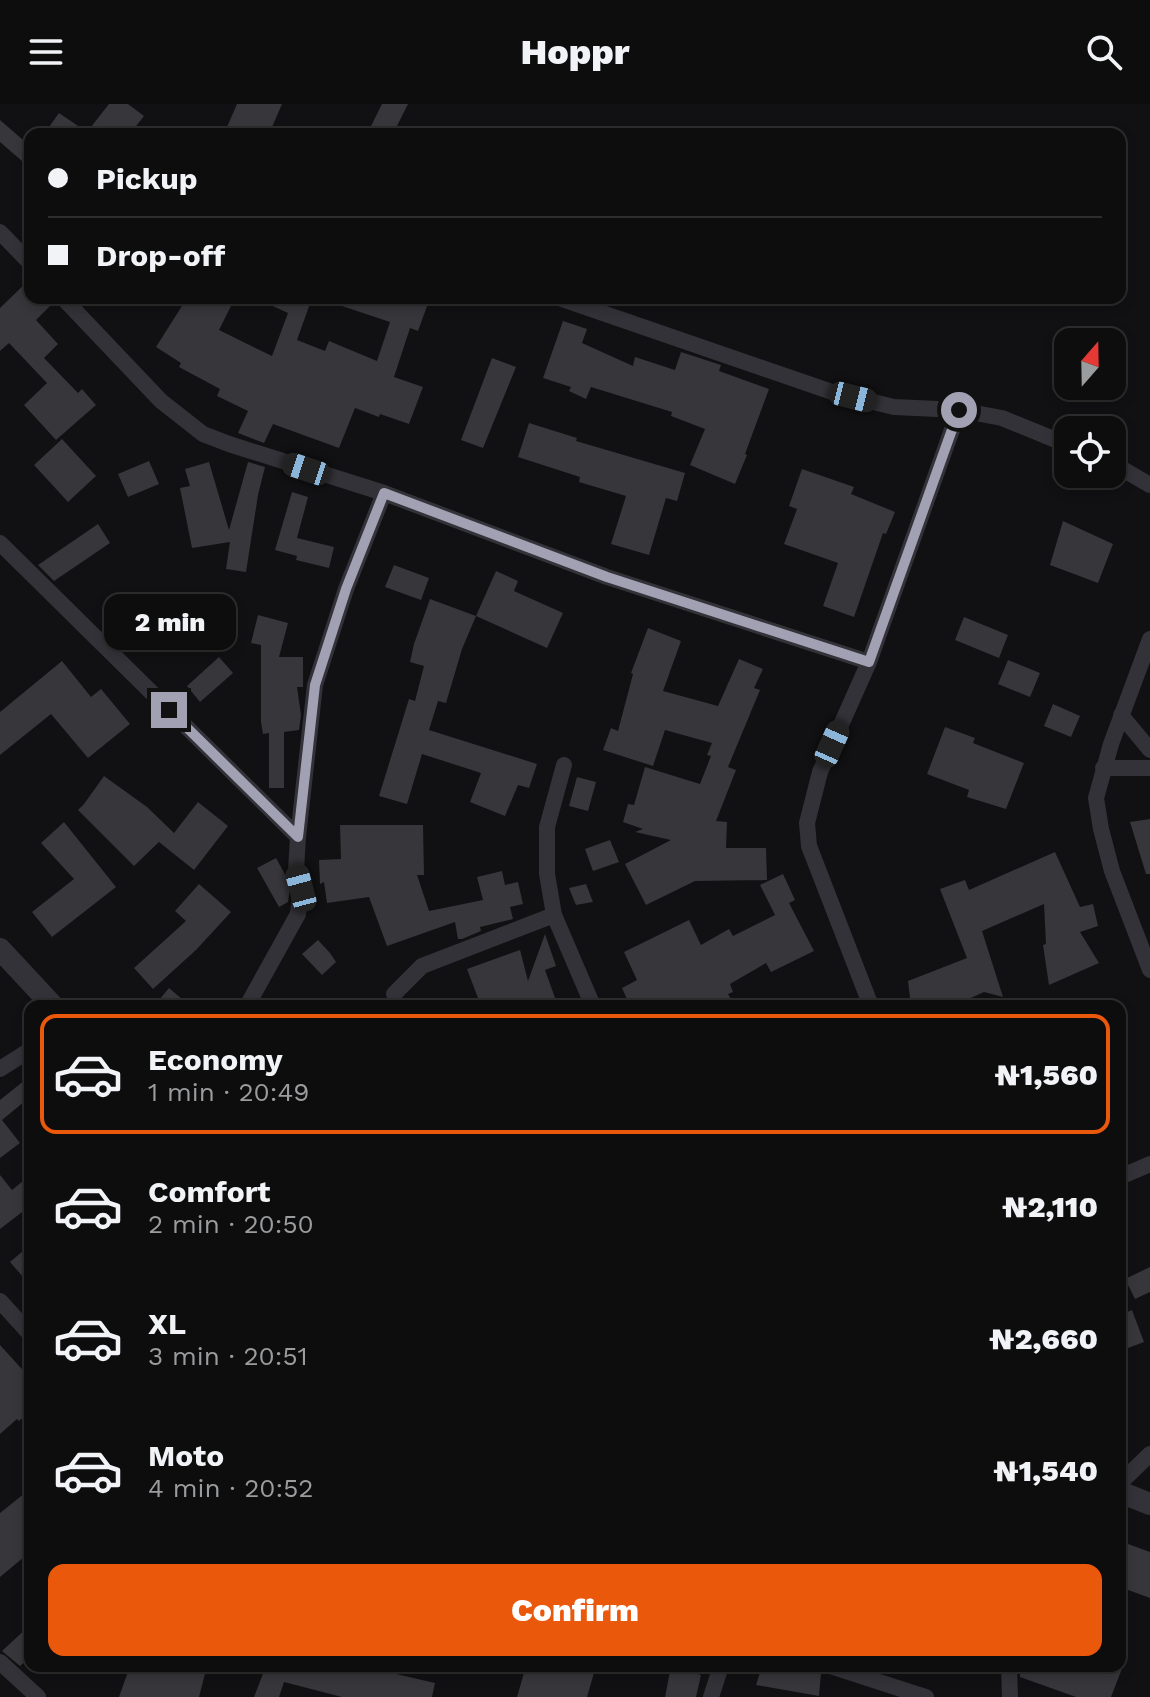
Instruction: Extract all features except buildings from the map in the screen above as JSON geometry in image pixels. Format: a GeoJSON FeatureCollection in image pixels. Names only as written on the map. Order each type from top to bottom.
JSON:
{"type":"FeatureCollection","features":[{"type":"Feature","properties":{"kind":"street"},"geometry":{"type":"LineString","coordinates":[[0,232],[24,257]]}},
{"type":"Feature","properties":{"kind":"street"},"geometry":{"type":"LineString","coordinates":[[69,304],[161,401],[203,434],[384,493],[607,577],[869,662]]}},
{"type":"Feature","properties":{"kind":"street"},"geometry":{"type":"LineString","coordinates":[[576,304],[832,392],[894,407],[959,410],[1002,418],[1054,439]]}},
{"type":"Feature","properties":{"kind":"street"},"geometry":{"type":"LineString","coordinates":[[869,1000],[809,846],[807,823],[820,772],[869,662],[959,410]]}},
{"type":"Feature","properties":{"kind":"street"},"geometry":{"type":"LineString","coordinates":[[1126,471],[1150,485]]}},
{"type":"Feature","properties":{"kind":"street"},"geometry":{"type":"LineString","coordinates":[[250,1000],[298,914],[301,888],[296,870],[298,837],[315,685],[346,589],[384,493]]}},
{"type":"Feature","properties":{"kind":"street"},"geometry":{"type":"LineString","coordinates":[[0,543],[298,837]]}},
{"type":"Feature","properties":{"kind":"street"},"geometry":{"type":"LineString","coordinates":[[1150,639],[1121,715],[1096,798],[1112,871],[1150,970]]}},
{"type":"Feature","properties":{"kind":"street"},"geometry":{"type":"LineString","coordinates":[[1121,715],[1150,750]]}},
{"type":"Feature","properties":{"kind":"street"},"geometry":{"type":"LineString","coordinates":[[564,765],[547,827],[547,874],[554,915],[590,1000]]}},
{"type":"Feature","properties":{"kind":"street"},"geometry":{"type":"LineString","coordinates":[[1103,768],[1150,768]]}},
{"type":"Feature","properties":{"kind":"street"},"geometry":{"type":"LineString","coordinates":[[394,994],[422,966],[554,915]]}},
{"type":"Feature","properties":{"kind":"street"},"geometry":{"type":"LineString","coordinates":[[0,949],[47,1000]]}},
{"type":"Feature","properties":{"kind":"street"},"geometry":{"type":"LineString","coordinates":[[0,1069],[24,1054]]}},
{"type":"Feature","properties":{"kind":"street"},"geometry":{"type":"LineString","coordinates":[[1126,1174],[1150,1164]]}},
{"type":"Feature","properties":{"kind":"street"},"geometry":{"type":"LineString","coordinates":[[0,1301],[24,1327]]}},
{"type":"Feature","properties":{"kind":"street"},"geometry":{"type":"LineString","coordinates":[[1126,1477],[1150,1454]]}},
{"type":"Feature","properties":{"kind":"street"},"geometry":{"type":"LineString","coordinates":[[1126,1494],[1150,1504]]}},
{"type":"Feature","properties":{"kind":"street"},"geometry":{"type":"LineString","coordinates":[[0,1662],[38,1697]]}},
{"type":"Feature","properties":{"kind":"street"},"geometry":{"type":"LineString","coordinates":[[711,1697],[720,1672]]}},
{"type":"Feature","properties":{"kind":"street"},"geometry":{"type":"LineString","coordinates":[[849,1672],[926,1697]]}},
{"type":"Feature","properties":{"kind":"street"},"geometry":{"type":"LineString","coordinates":[[1009,1672],[1010,1697]]}},
{"type":"Feature","properties":{"kind":"route"},"geometry":{"type":"LineString","coordinates":[[169,710],[298,837],[315,685],[346,589],[384,493],[607,577],[869,662],[959,410]]}}]}
